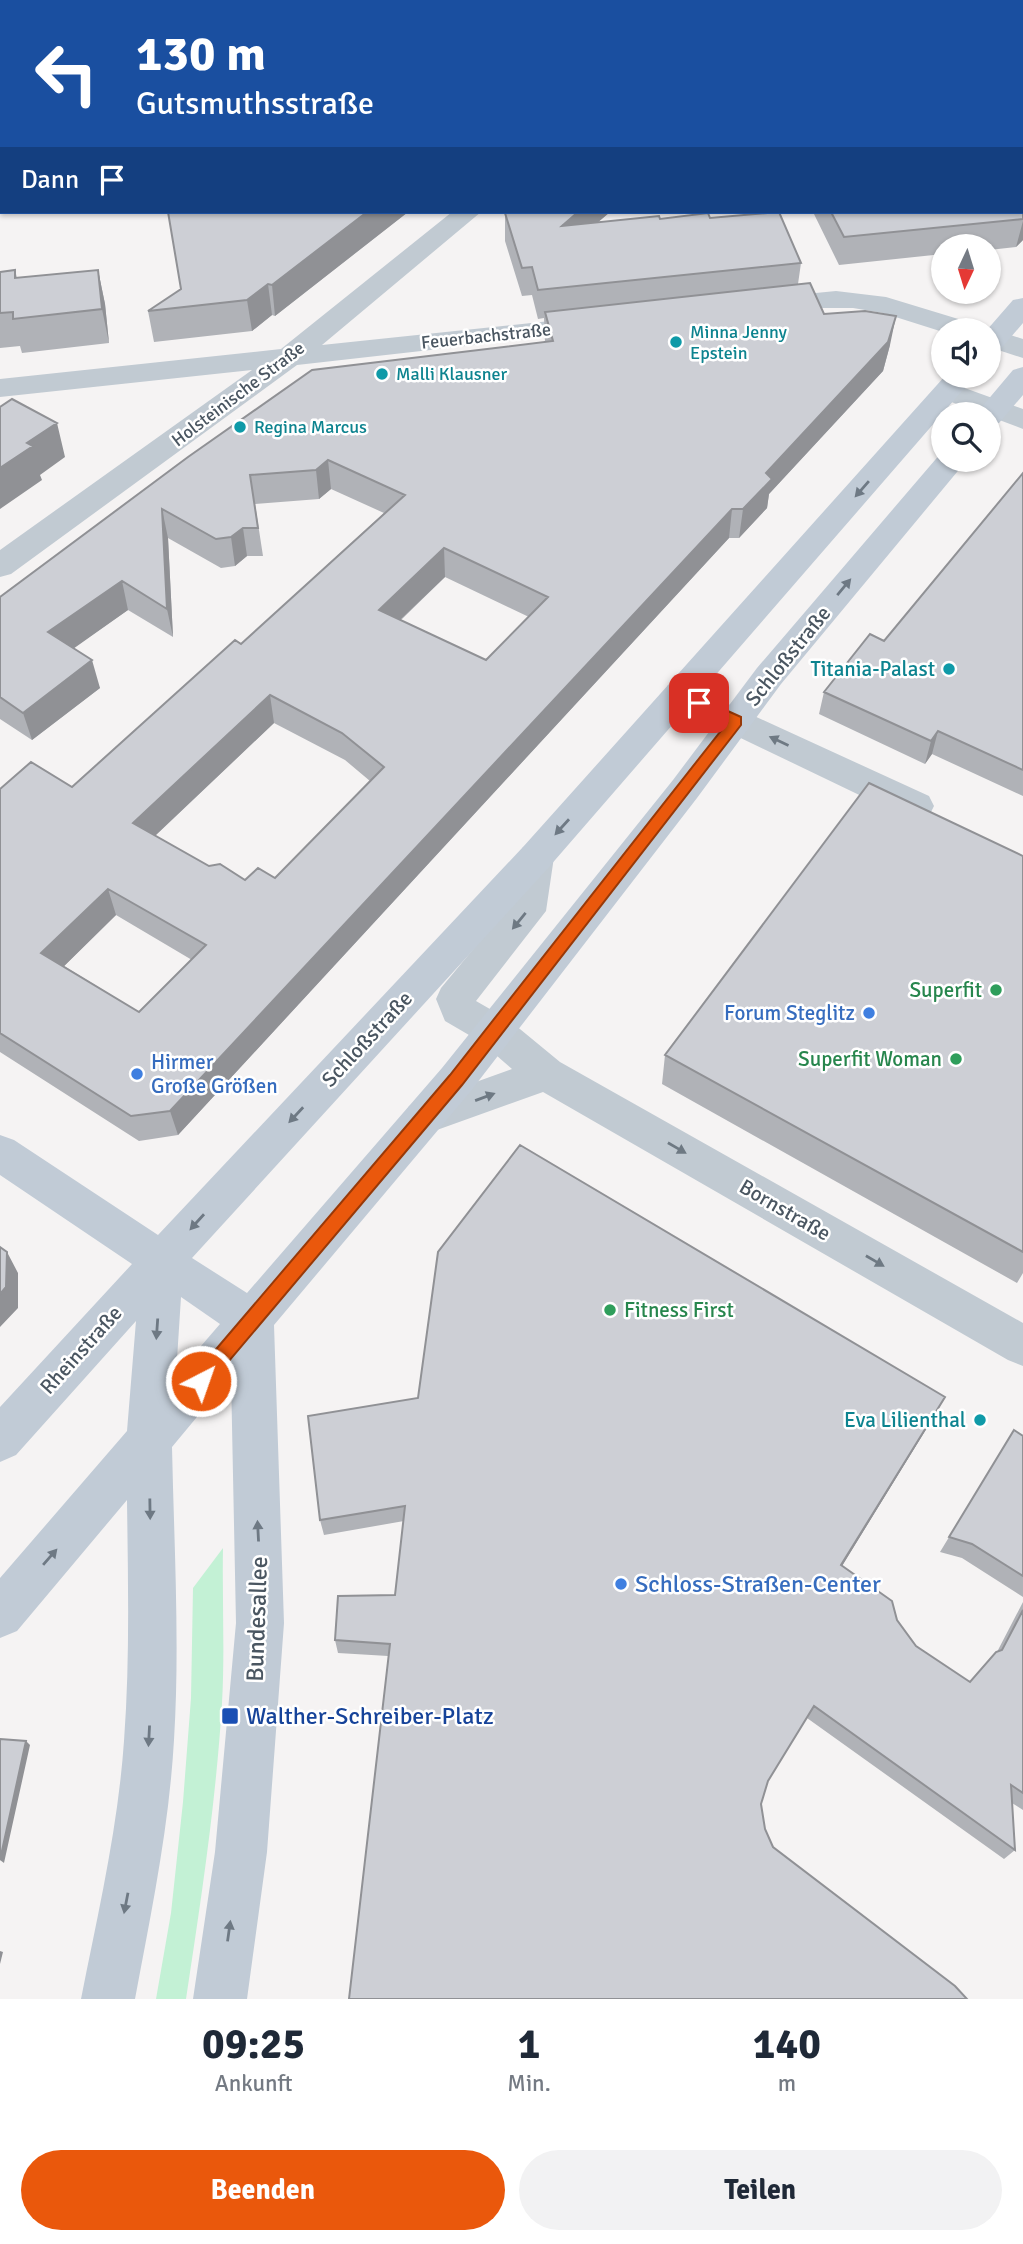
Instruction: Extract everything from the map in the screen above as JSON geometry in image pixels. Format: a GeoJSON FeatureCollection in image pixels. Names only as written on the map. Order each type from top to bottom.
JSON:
{"type":"FeatureCollection","features":[{"type":"Feature","properties":{"kind":"street","name":"Holsteinische Straße"},"geometry":{"type":"LineString","coordinates":[[0,566],[289,357],[466,214]]}},
{"type":"Feature","properties":{"kind":"street"},"geometry":{"type":"LineString","coordinates":[[739,309],[834,298],[875,303],[931,321]]}},
{"type":"Feature","properties":{"kind":"street"},"geometry":{"type":"LineString","coordinates":[[1001,325],[1023,306]]}},
{"type":"Feature","properties":{"kind":"street","name":"Feuerbachstraße"},"geometry":{"type":"LineString","coordinates":[[0,388],[617,322]]}},
{"type":"Feature","properties":{"kind":"street"},"geometry":{"type":"LineString","coordinates":[[1001,343],[1023,349]]}},
{"type":"Feature","properties":{"kind":"street"},"geometry":{"type":"LineString","coordinates":[[1001,402],[1023,376]]}},
{"type":"Feature","properties":{"kind":"street","name":"Schloßstraße"},"geometry":{"type":"LineString","coordinates":[[162,1261],[536,856],[951,388]]}},
{"type":"Feature","properties":{"kind":"street"},"geometry":{"type":"LineString","coordinates":[[961,388],[978,402]]}},
{"type":"Feature","properties":{"kind":"street"},"geometry":{"type":"LineString","coordinates":[[1001,415],[1023,419]]}},
{"type":"Feature","properties":{"kind":"street","name":"Schloßstraße"},"geometry":{"type":"LineString","coordinates":[[149,1441],[424,1118],[495,1031],[774,670],[942,472]]}},
{"type":"Feature","properties":{"kind":"street"},"geometry":{"type":"LineString","coordinates":[[680,694],[948,821]]}},
{"type":"Feature","properties":{"kind":"street","name":"Bornstraße"},"geometry":{"type":"LineString","coordinates":[[536,856],[527,911],[455,999],[459,1010],[495,1031],[546,1074],[1023,1346]]}},
{"type":"Feature","properties":{"kind":"street"},"geometry":{"type":"LineString","coordinates":[[424,1118],[546,1074]]}},
{"type":"Feature","properties":{"kind":"street"},"geometry":{"type":"LineString","coordinates":[[0,1153],[252,1321]]}},
{"type":"Feature","properties":{"kind":"street"},"geometry":{"type":"LineString","coordinates":[[108,1999],[139,1836],[149,1740],[152,1594],[149,1441],[162,1261]]}},
{"type":"Feature","properties":{"kind":"street","name":"Rheinstraße"},"geometry":{"type":"LineString","coordinates":[[0,1440],[162,1261]]}},
{"type":"Feature","properties":{"kind":"street","name":"Bundesallee"},"geometry":{"type":"LineString","coordinates":[[220,1999],[245,1813],[260,1623],[252,1321]]}},
{"type":"Feature","properties":{"kind":"street"},"geometry":{"type":"LineString","coordinates":[[0,1614],[149,1441]]}},
{"type":"Feature","properties":{"kind":"green space"},"geometry":{"type":"Polygon","coordinates":[[[223,1548],[222,1703],[212,1814],[197,1925],[186,1999],[156,1999],[171,1913],[183,1802],[191,1698],[193,1588],[223,1548]]]}},
{"type":"Feature","properties":{"kind":"building"},"geometry":{"type":"Polygon","coordinates":[[[168,214],[364,214],[272,285],[268,284],[247,300],[148,311],[181,289],[168,214]]]}},
{"type":"Feature","properties":{"kind":"building"},"geometry":{"type":"Polygon","coordinates":[[[505,214],[576,214],[562,226],[659,216],[660,219],[700,214],[708,214],[710,218],[780,214],[801,263],[538,290],[532,267],[522,268],[505,214]]]}},
{"type":"Feature","properties":{"kind":"building"},"geometry":{"type":"Polygon","coordinates":[[[832,214],[1023,214],[1023,219],[844,237],[832,214]]]}},
{"type":"Feature","properties":{"kind":"building"},"geometry":{"type":"Polygon","coordinates":[[[15,270],[15,278],[98,270],[102,309],[13,319],[13,312],[0,313],[0,272],[15,270]]]}},
{"type":"Feature","properties":{"kind":"building"},"geometry":{"type":"Polygon","coordinates":[[[810,283],[824,314],[865,311],[896,316],[888,342],[766,473],[772,479],[743,509],[732,509],[170,1111],[131,1116],[0,1033],[0,789],[31,762],[72,787],[235,640],[241,644],[405,495],[328,460],[316,470],[250,475],[258,528],[243,528],[231,537],[216,539],[162,509],[167,609],[122,581],[48,632],[92,660],[23,713],[0,697],[0,597],[188,457],[312,370],[553,341],[545,312],[810,283]],[[444,548],[379,610],[486,660],[548,597],[444,548]],[[270,695],[133,823],[209,866],[220,864],[245,880],[258,868],[275,878],[384,767],[342,733],[270,695]],[[108,889],[41,953],[139,1012],[206,945],[108,889]]]}},
{"type":"Feature","properties":{"kind":"building"},"geometry":{"type":"Polygon","coordinates":[[[12,399],[57,423],[27,443],[33,446],[0,468],[0,407],[12,399]]]}},
{"type":"Feature","properties":{"kind":"building","name":"Titania-Palast"},"geometry":{"type":"Polygon","coordinates":[[[1023,473],[1023,770],[938,731],[931,741],[824,692],[870,634],[884,641],[1023,473]]]}},
{"type":"Feature","properties":{"kind":"building","name":"Forum Steglitz"},"geometry":{"type":"Polygon","coordinates":[[[869,783],[1023,856],[1023,1252],[665,1055],[869,783]]]}},
{"type":"Feature","properties":{"kind":"building","name":"Schloss-Straßen-Center"},"geometry":{"type":"Polygon","coordinates":[[[520,1145],[945,1397],[841,1565],[892,1601],[897,1620],[916,1646],[970,1682],[996,1652],[1002,1650],[1023,1610],[1023,1793],[1011,1785],[1015,1850],[814,1706],[768,1781],[761,1804],[765,1829],[773,1847],[955,1986],[967,1999],[349,1999],[390,1644],[335,1640],[338,1596],[395,1595],[405,1506],[320,1520],[308,1416],[418,1398],[438,1252],[520,1145]]]}},
{"type":"Feature","properties":{"kind":"building"},"geometry":{"type":"Polygon","coordinates":[[[0,1247],[7,1252],[6,1287],[0,1294],[0,1247]]]}},
{"type":"Feature","properties":{"kind":"building"},"geometry":{"type":"Polygon","coordinates":[[[1014,1430],[1023,1436],[1023,1576],[972,1544],[949,1537],[1014,1430]]]}},
{"type":"Feature","properties":{"kind":"building"},"geometry":{"type":"Polygon","coordinates":[[[0,1739],[26,1741],[0,1860],[0,1739]]]}},
{"type":"Feature","properties":{"kind":"place","name":"Minna Jenny Epstein"},"geometry":{"type":"Point","coordinates":[676,342]}},
{"type":"Feature","properties":{"kind":"place","name":"Malli Klausner"},"geometry":{"type":"Point","coordinates":[382,374]}},
{"type":"Feature","properties":{"kind":"place","name":"Regina Marcus"},"geometry":{"type":"Point","coordinates":[240,427]}},
{"type":"Feature","properties":{"kind":"place","name":"Titania-Palast"},"geometry":{"type":"Point","coordinates":[949,669]}},
{"type":"Feature","properties":{"kind":"place","name":"Superfit"},"geometry":{"type":"Point","coordinates":[996,990]}},
{"type":"Feature","properties":{"kind":"place","name":"Forum Steglitz"},"geometry":{"type":"Point","coordinates":[869,1013]}},
{"type":"Feature","properties":{"kind":"place","name":"Superfit Woman"},"geometry":{"type":"Point","coordinates":[956,1059]}},
{"type":"Feature","properties":{"kind":"place","name":"Hirmer Große Größen"},"geometry":{"type":"Point","coordinates":[137,1074]}},
{"type":"Feature","properties":{"kind":"place","name":"Fitness First"},"geometry":{"type":"Point","coordinates":[610,1310]}},
{"type":"Feature","properties":{"kind":"place","name":"Eva Lilienthal"},"geometry":{"type":"Point","coordinates":[980,1420]}},
{"type":"Feature","properties":{"kind":"place","name":"Schloss-Straßen-Center"},"geometry":{"type":"Point","coordinates":[621,1584]}},
{"type":"Feature","properties":{"kind":"place","name":"Walther-Schreiber-Platz"},"geometry":{"type":"Point","coordinates":[230,1716]}},
{"type":"Feature","properties":{"kind":"route"},"geometry":{"type":"LineString","coordinates":[[201,1381],[456,1080],[736,721],[699,703]]}}]}
